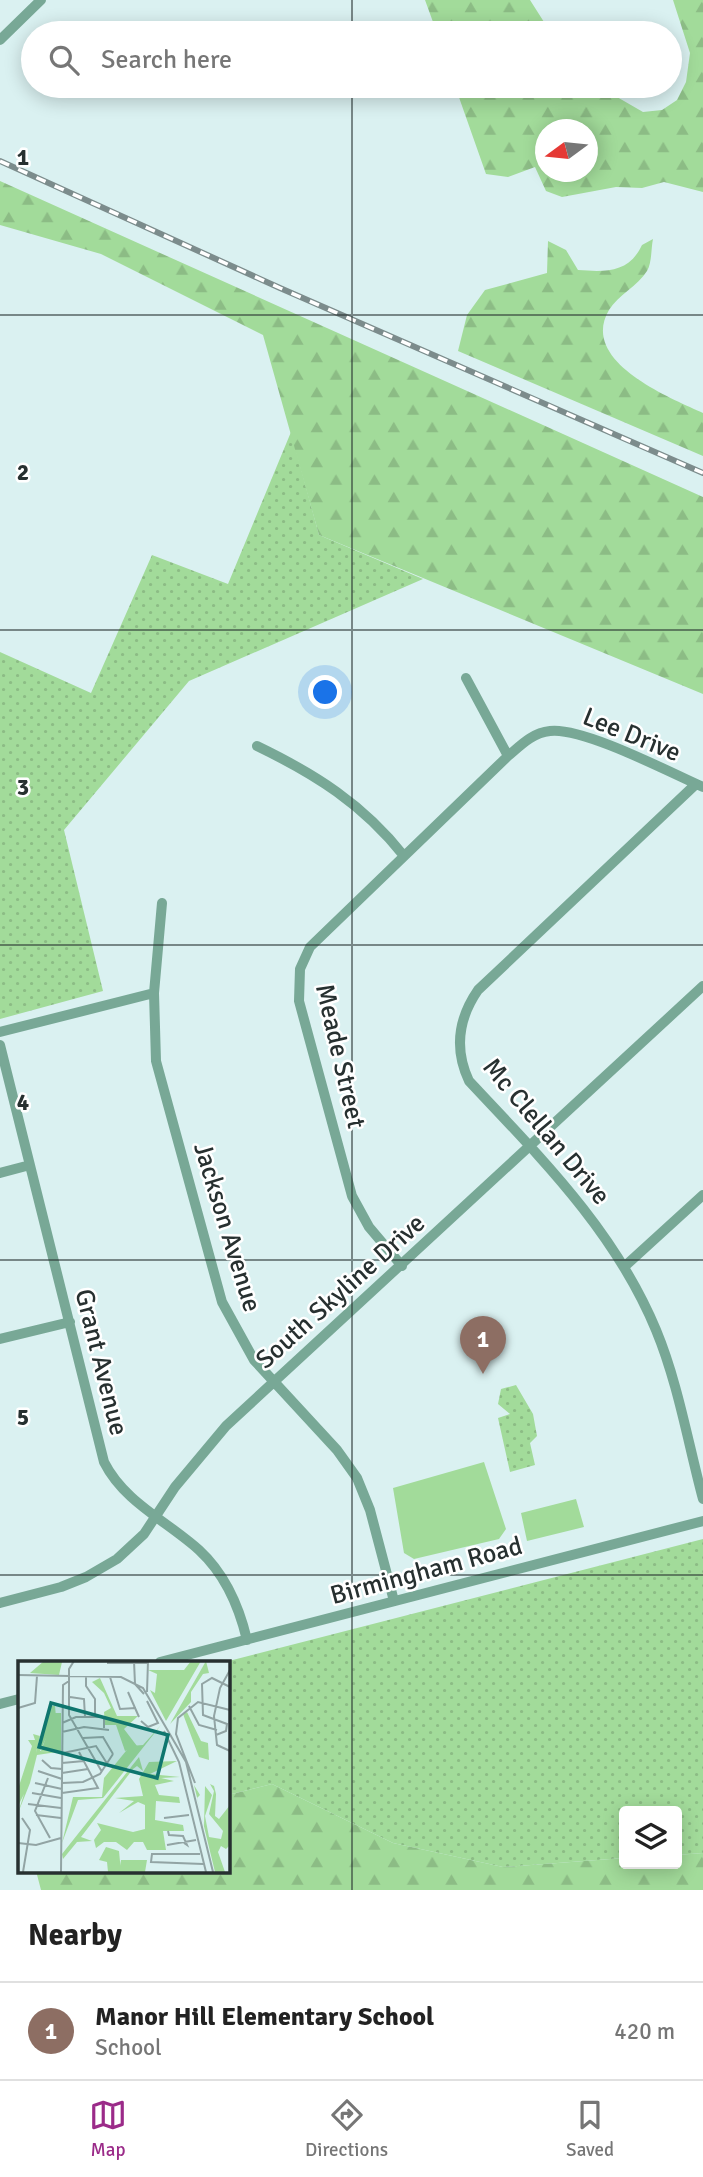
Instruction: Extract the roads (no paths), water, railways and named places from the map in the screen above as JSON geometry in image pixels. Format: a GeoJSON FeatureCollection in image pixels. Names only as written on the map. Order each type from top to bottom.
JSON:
{"type":"FeatureCollection","features":[{"type":"Feature","properties":{"kind":"street"},"geometry":{"type":"LineString","coordinates":[[0,40],[41,0]]}},
{"type":"Feature","properties":{"kind":"street"},"geometry":{"type":"LineString","coordinates":[[466,678],[508,756]]}},
{"type":"Feature","properties":{"kind":"street","name":"Lee Drive"},"geometry":{"type":"LineString","coordinates":[[508,756],[537,735],[565,731],[700,786]]}},
{"type":"Feature","properties":{"kind":"street"},"geometry":{"type":"LineString","coordinates":[[257,746],[308,771],[344,795],[369,816],[404,856]]}},
{"type":"Feature","properties":{"kind":"street","name":"Meade Street"},"geometry":{"type":"LineString","coordinates":[[402,1266],[369,1227],[352,1196],[299,1001],[298,985],[303,962],[314,941],[508,756]]}},
{"type":"Feature","properties":{"kind":"street","name":"Mc Clellan Drive"},"geometry":{"type":"LineString","coordinates":[[700,786],[478,990],[464,1014],[460,1054],[469,1081],[576,1196],[624,1267],[656,1330],[667,1359],[703,1499]]}},
{"type":"Feature","properties":{"kind":"street","name":"Jackson Avenue"},"geometry":{"type":"LineString","coordinates":[[162,903],[154,993],[154,1043],[160,1086],[183,1153],[222,1302],[241,1341],[274,1382],[337,1450],[356,1478],[370,1510],[394,1601]]}},
{"type":"Feature","properties":{"kind":"street","name":"South Skyline Drive"},"geometry":{"type":"LineString","coordinates":[[0,1603],[61,1587],[102,1569],[131,1547],[199,1455],[274,1382],[703,986]]}},
{"type":"Feature","properties":{"kind":"street"},"geometry":{"type":"LineString","coordinates":[[0,1031],[154,993]]}},
{"type":"Feature","properties":{"kind":"street","name":"Grant Avenue"},"geometry":{"type":"LineString","coordinates":[[0,1045],[104,1462],[119,1486],[212,1564],[234,1600],[247,1640]]}},
{"type":"Feature","properties":{"kind":"street"},"geometry":{"type":"LineString","coordinates":[[0,1173],[30,1165]]}},
{"type":"Feature","properties":{"kind":"street"},"geometry":{"type":"LineString","coordinates":[[624,1267],[703,1195]]}},
{"type":"Feature","properties":{"kind":"street"},"geometry":{"type":"LineString","coordinates":[[0,1339],[70,1322]]}},
{"type":"Feature","properties":{"kind":"street","name":"Birmingham Road"},"geometry":{"type":"LineString","coordinates":[[164,1661],[703,1521]]}},
{"type":"Feature","properties":{"kind":"street"},"geometry":{"type":"LineString","coordinates":[[0,1704],[18,1699]]}},
{"type":"Feature","properties":{"kind":"railway"},"geometry":{"type":"LineString","coordinates":[[0,161],[280,288],[703,473]]}},
{"type":"Feature","properties":{"kind":"place","name":"Manor Hill Elementary School"},"geometry":{"type":"Point","coordinates":[483,1374]}}]}
